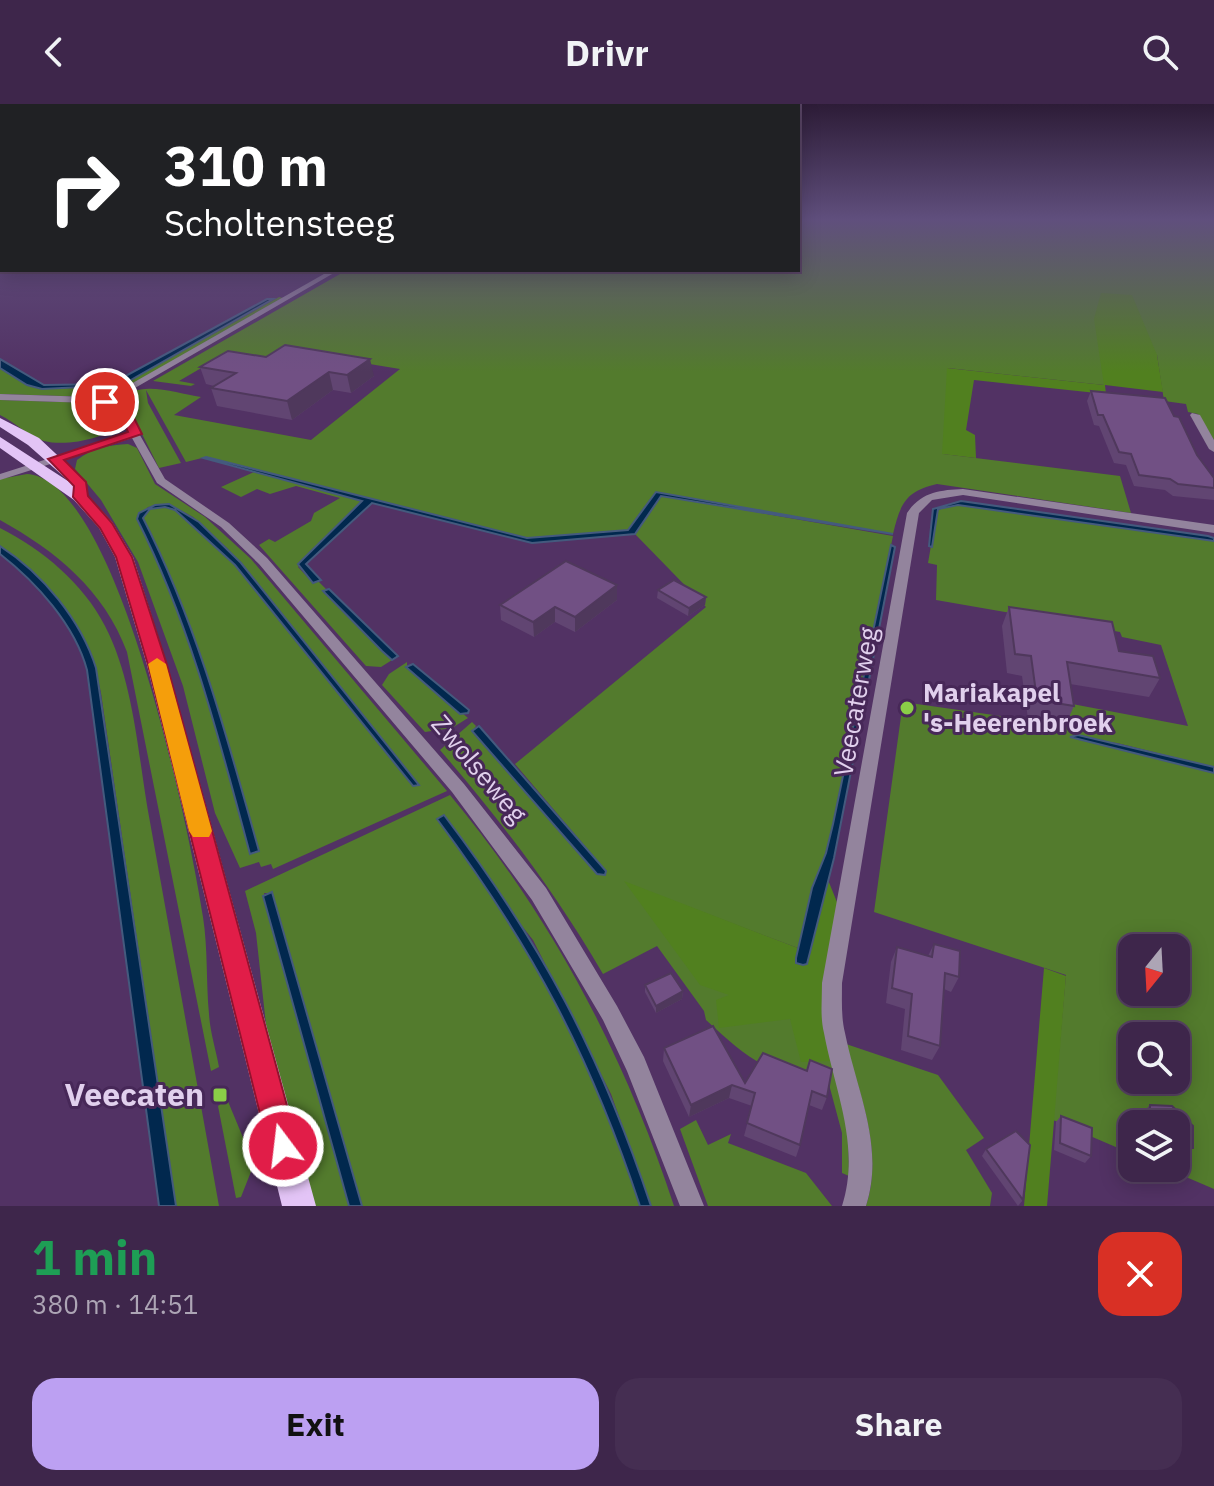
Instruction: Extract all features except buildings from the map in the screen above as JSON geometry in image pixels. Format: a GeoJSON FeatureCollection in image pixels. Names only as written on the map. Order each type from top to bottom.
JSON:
{"type":"FeatureCollection","features":[{"type":"Feature","properties":{"kind":"main road"},"geometry":{"type":"LineString","coordinates":[[0,422],[23,433],[51,455],[81,485],[80,497]]}},
{"type":"Feature","properties":{"kind":"main road"},"geometry":{"type":"LineString","coordinates":[[0,441],[33,461],[64,489],[80,497],[106,526],[124,557],[157,665],[299,1206]]}},
{"type":"Feature","properties":{"kind":"street"},"geometry":{"type":"LineString","coordinates":[[0,397],[105,402],[332,272]]}},
{"type":"Feature","properties":{"kind":"street","name":"Zwolseweg"},"geometry":{"type":"LineString","coordinates":[[105,402],[122,411],[161,481],[245,542],[458,788],[514,859],[554,918],[610,1013],[642,1078],[692,1206]]}},
{"type":"Feature","properties":{"kind":"street"},"geometry":{"type":"LineString","coordinates":[[1195,415],[1214,449]]}},
{"type":"Feature","properties":{"kind":"street"},"geometry":{"type":"LineString","coordinates":[[0,477],[33,461],[134,430]]}},
{"type":"Feature","properties":{"kind":"street"},"geometry":{"type":"LineString","coordinates":[[0,467],[33,461]]}},
{"type":"Feature","properties":{"kind":"street","name":"Veecaterweg"},"geometry":{"type":"LineString","coordinates":[[854,1206],[862,1171],[859,1144],[833,1028],[832,983],[913,513],[918,504],[933,495],[963,492],[1214,529]]}},
{"type":"Feature","properties":{"kind":"green space"},"geometry":{"type":"Polygon","coordinates":[[[1214,269],[1214,440],[1198,414],[1188,412],[1186,404],[1164,401],[1157,355],[1104,385],[948,368],[943,454],[1120,476],[1131,513],[937,484],[911,495],[898,515],[893,534],[656,492],[628,530],[527,538],[206,457],[186,462],[146,390],[148,403],[181,463],[159,468],[134,418],[119,402],[126,395],[146,389],[201,397],[174,415],[311,440],[400,369],[290,351],[263,368],[203,367],[179,381],[195,384],[191,386],[153,381],[344,272],[1214,269]]]}},
{"type":"Feature","properties":{"kind":"green space"},"geometry":{"type":"Polygon","coordinates":[[[1101,293],[1132,295],[1157,355],[1163,392],[1105,385],[1106,394],[974,380],[966,430],[975,435],[976,458],[942,454],[947,368],[1104,385],[1094,319],[1101,293]]]}},
{"type":"Feature","properties":{"kind":"green space"},"geometry":{"type":"Polygon","coordinates":[[[279,297],[283,298],[118,393],[93,397],[0,394],[0,368],[27,385],[42,389],[122,385],[279,297]]]}},
{"type":"Feature","properties":{"kind":"green space"},"geometry":{"type":"Polygon","coordinates":[[[0,400],[94,403],[109,408],[124,422],[108,433],[87,440],[53,443],[33,436],[0,415],[0,400]]]}},
{"type":"Feature","properties":{"kind":"green space"},"geometry":{"type":"Polygon","coordinates":[[[128,444],[137,448],[155,484],[205,517],[251,559],[447,791],[273,869],[271,864],[261,867],[259,862],[240,868],[215,813],[183,686],[138,562],[101,500],[75,469],[77,460],[89,453],[128,444]],[[169,504],[148,507],[137,519],[188,642],[250,854],[259,851],[235,766],[195,639],[143,518],[150,509],[165,507],[175,510],[222,550],[413,786],[419,785],[227,548],[193,517],[169,504]]]}},
{"type":"Feature","properties":{"kind":"green space"},"geometry":{"type":"Polygon","coordinates":[[[254,472],[362,501],[298,567],[313,583],[318,581],[327,590],[323,592],[392,660],[381,667],[366,666],[259,545],[269,539],[275,542],[311,521],[314,513],[340,498],[296,486],[270,494],[257,489],[241,497],[221,487],[254,472]]]}},
{"type":"Feature","properties":{"kind":"green space"},"geometry":{"type":"Polygon","coordinates":[[[27,474],[60,491],[92,534],[120,596],[145,668],[183,815],[203,917],[210,1021],[219,1067],[211,1071],[127,652],[105,610],[76,574],[40,545],[0,520],[0,479],[27,474]]]}},
{"type":"Feature","properties":{"kind":"green space"},"geometry":{"type":"Polygon","coordinates":[[[663,496],[893,536],[833,824],[798,948],[626,883],[731,996],[790,1019],[833,1061],[848,1121],[849,1176],[842,1173],[842,1133],[827,1077],[807,1077],[774,1069],[733,1044],[706,1020],[704,1011],[657,946],[603,974],[527,858],[440,750],[472,722],[476,726],[472,732],[597,874],[605,875],[606,871],[515,764],[706,607],[635,534],[657,498],[663,496]]]}},
{"type":"Feature","properties":{"kind":"green space"},"geometry":{"type":"Polygon","coordinates":[[[949,505],[970,505],[1214,541],[1214,767],[1117,743],[1071,737],[1214,773],[1214,1189],[1190,1179],[1190,1110],[1118,1110],[1118,1148],[1053,1120],[1066,975],[874,912],[903,702],[1070,726],[1067,703],[1188,726],[1161,645],[1122,637],[1120,632],[936,600],[937,565],[928,563],[937,511],[949,505]]]}},
{"type":"Feature","properties":{"kind":"green space"},"geometry":{"type":"Polygon","coordinates":[[[0,528],[46,557],[85,596],[105,626],[123,672],[219,1206],[176,1206],[101,693],[95,670],[65,610],[36,576],[0,546],[0,528]]]}},
{"type":"Feature","properties":{"kind":"green space"},"geometry":{"type":"Polygon","coordinates":[[[407,662],[407,666],[468,718],[452,728],[425,732],[382,685],[389,674],[407,662]]]}},
{"type":"Feature","properties":{"kind":"green space"},"geometry":{"type":"Polygon","coordinates":[[[450,795],[521,890],[582,990],[633,1096],[674,1206],[651,1206],[611,1094],[533,940],[437,819],[505,912],[543,975],[603,1105],[640,1206],[362,1206],[272,893],[264,893],[349,1206],[308,1206],[268,1043],[256,933],[245,891],[450,795]]]}},
{"type":"Feature","properties":{"kind":"green space"},"geometry":{"type":"Polygon","coordinates":[[[828,880],[839,907],[833,1061],[801,1062],[790,1019],[719,1028],[716,1000],[729,995],[700,985],[624,881],[798,948],[796,958],[803,965],[807,964],[828,880]]]}},
{"type":"Feature","properties":{"kind":"green space"},"geometry":{"type":"Polygon","coordinates":[[[1044,968],[1066,976],[1047,1206],[1024,1206],[1044,968]]]}},
{"type":"Feature","properties":{"kind":"green space"},"geometry":{"type":"Polygon","coordinates":[[[846,1044],[938,1075],[984,1138],[966,1150],[992,1193],[990,1206],[866,1206],[871,1186],[871,1145],[846,1044]]]}},
{"type":"Feature","properties":{"kind":"green space"},"geometry":{"type":"Polygon","coordinates":[[[227,1099],[254,1164],[241,1197],[236,1198],[218,1106],[227,1099]]]}},
{"type":"Feature","properties":{"kind":"green space"},"geometry":{"type":"Polygon","coordinates":[[[696,1120],[708,1145],[731,1134],[728,1143],[806,1173],[832,1206],[708,1206],[680,1129],[696,1120]]]}},
{"type":"Feature","properties":{"kind":"water"},"geometry":{"type":"Polygon","coordinates":[[[267,299],[273,299],[122,385],[42,389],[27,385],[0,368],[0,359],[44,385],[111,384],[267,299]]]}},
{"type":"Feature","properties":{"kind":"water"},"geometry":{"type":"Polygon","coordinates":[[[203,458],[527,538],[628,530],[656,492],[893,534],[661,496],[635,534],[532,543],[372,503],[306,564],[321,580],[313,583],[298,564],[362,501],[203,458]]]}},
{"type":"Feature","properties":{"kind":"water"},"geometry":{"type":"Polygon","coordinates":[[[961,501],[1208,536],[1214,541],[958,505],[938,509],[932,547],[929,546],[933,509],[961,501]]]}},
{"type":"Feature","properties":{"kind":"water"},"geometry":{"type":"Polygon","coordinates":[[[169,504],[199,522],[241,563],[419,785],[413,786],[235,565],[175,510],[165,507],[150,509],[143,518],[195,640],[235,766],[259,851],[250,854],[188,642],[137,519],[139,513],[155,505],[169,504]]]}},
{"type":"Feature","properties":{"kind":"water"},"geometry":{"type":"Polygon","coordinates":[[[891,545],[895,547],[834,858],[807,964],[803,965],[796,963],[796,958],[812,888],[833,824],[891,545]]]}},
{"type":"Feature","properties":{"kind":"water"},"geometry":{"type":"Polygon","coordinates":[[[0,546],[31,570],[58,599],[81,632],[96,668],[176,1206],[159,1206],[87,670],[64,621],[40,591],[0,554],[0,546]]]}},
{"type":"Feature","properties":{"kind":"water"},"geometry":{"type":"Polygon","coordinates":[[[329,589],[398,656],[392,660],[382,651],[323,591],[329,589]]]}},
{"type":"Feature","properties":{"kind":"water"},"geometry":{"type":"Polygon","coordinates":[[[413,664],[469,710],[468,713],[460,714],[406,667],[413,664]]]}},
{"type":"Feature","properties":{"kind":"water"},"geometry":{"type":"Polygon","coordinates":[[[479,726],[606,871],[605,875],[597,874],[472,731],[479,726]]]}},
{"type":"Feature","properties":{"kind":"water"},"geometry":{"type":"Polygon","coordinates":[[[1078,735],[1214,767],[1214,773],[1070,737],[1078,735]]]}},
{"type":"Feature","properties":{"kind":"water"},"geometry":{"type":"Polygon","coordinates":[[[444,815],[511,909],[565,1002],[611,1098],[651,1206],[640,1206],[601,1100],[579,1051],[530,957],[437,819],[444,815]]]}},
{"type":"Feature","properties":{"kind":"water"},"geometry":{"type":"Polygon","coordinates":[[[272,892],[362,1206],[349,1206],[263,896],[272,892]]]}},
{"type":"Feature","properties":{"kind":"slow traffic"},"geometry":{"type":"LineString","coordinates":[[157,664],[201,831]]}},
{"type":"Feature","properties":{"kind":"place","name":"Mariakapel 's-Heerenbroek"},"geometry":{"type":"Point","coordinates":[907,708]}},
{"type":"Feature","properties":{"kind":"place","name":"Veecaten"},"geometry":{"type":"Point","coordinates":[220,1095]}},
{"type":"Feature","properties":{"kind":"route"},"geometry":{"type":"LineString","coordinates":[[105,402],[126,415],[135,434],[55,459],[81,485],[80,497],[106,526],[124,557],[157,665],[283,1146]]}}]}
